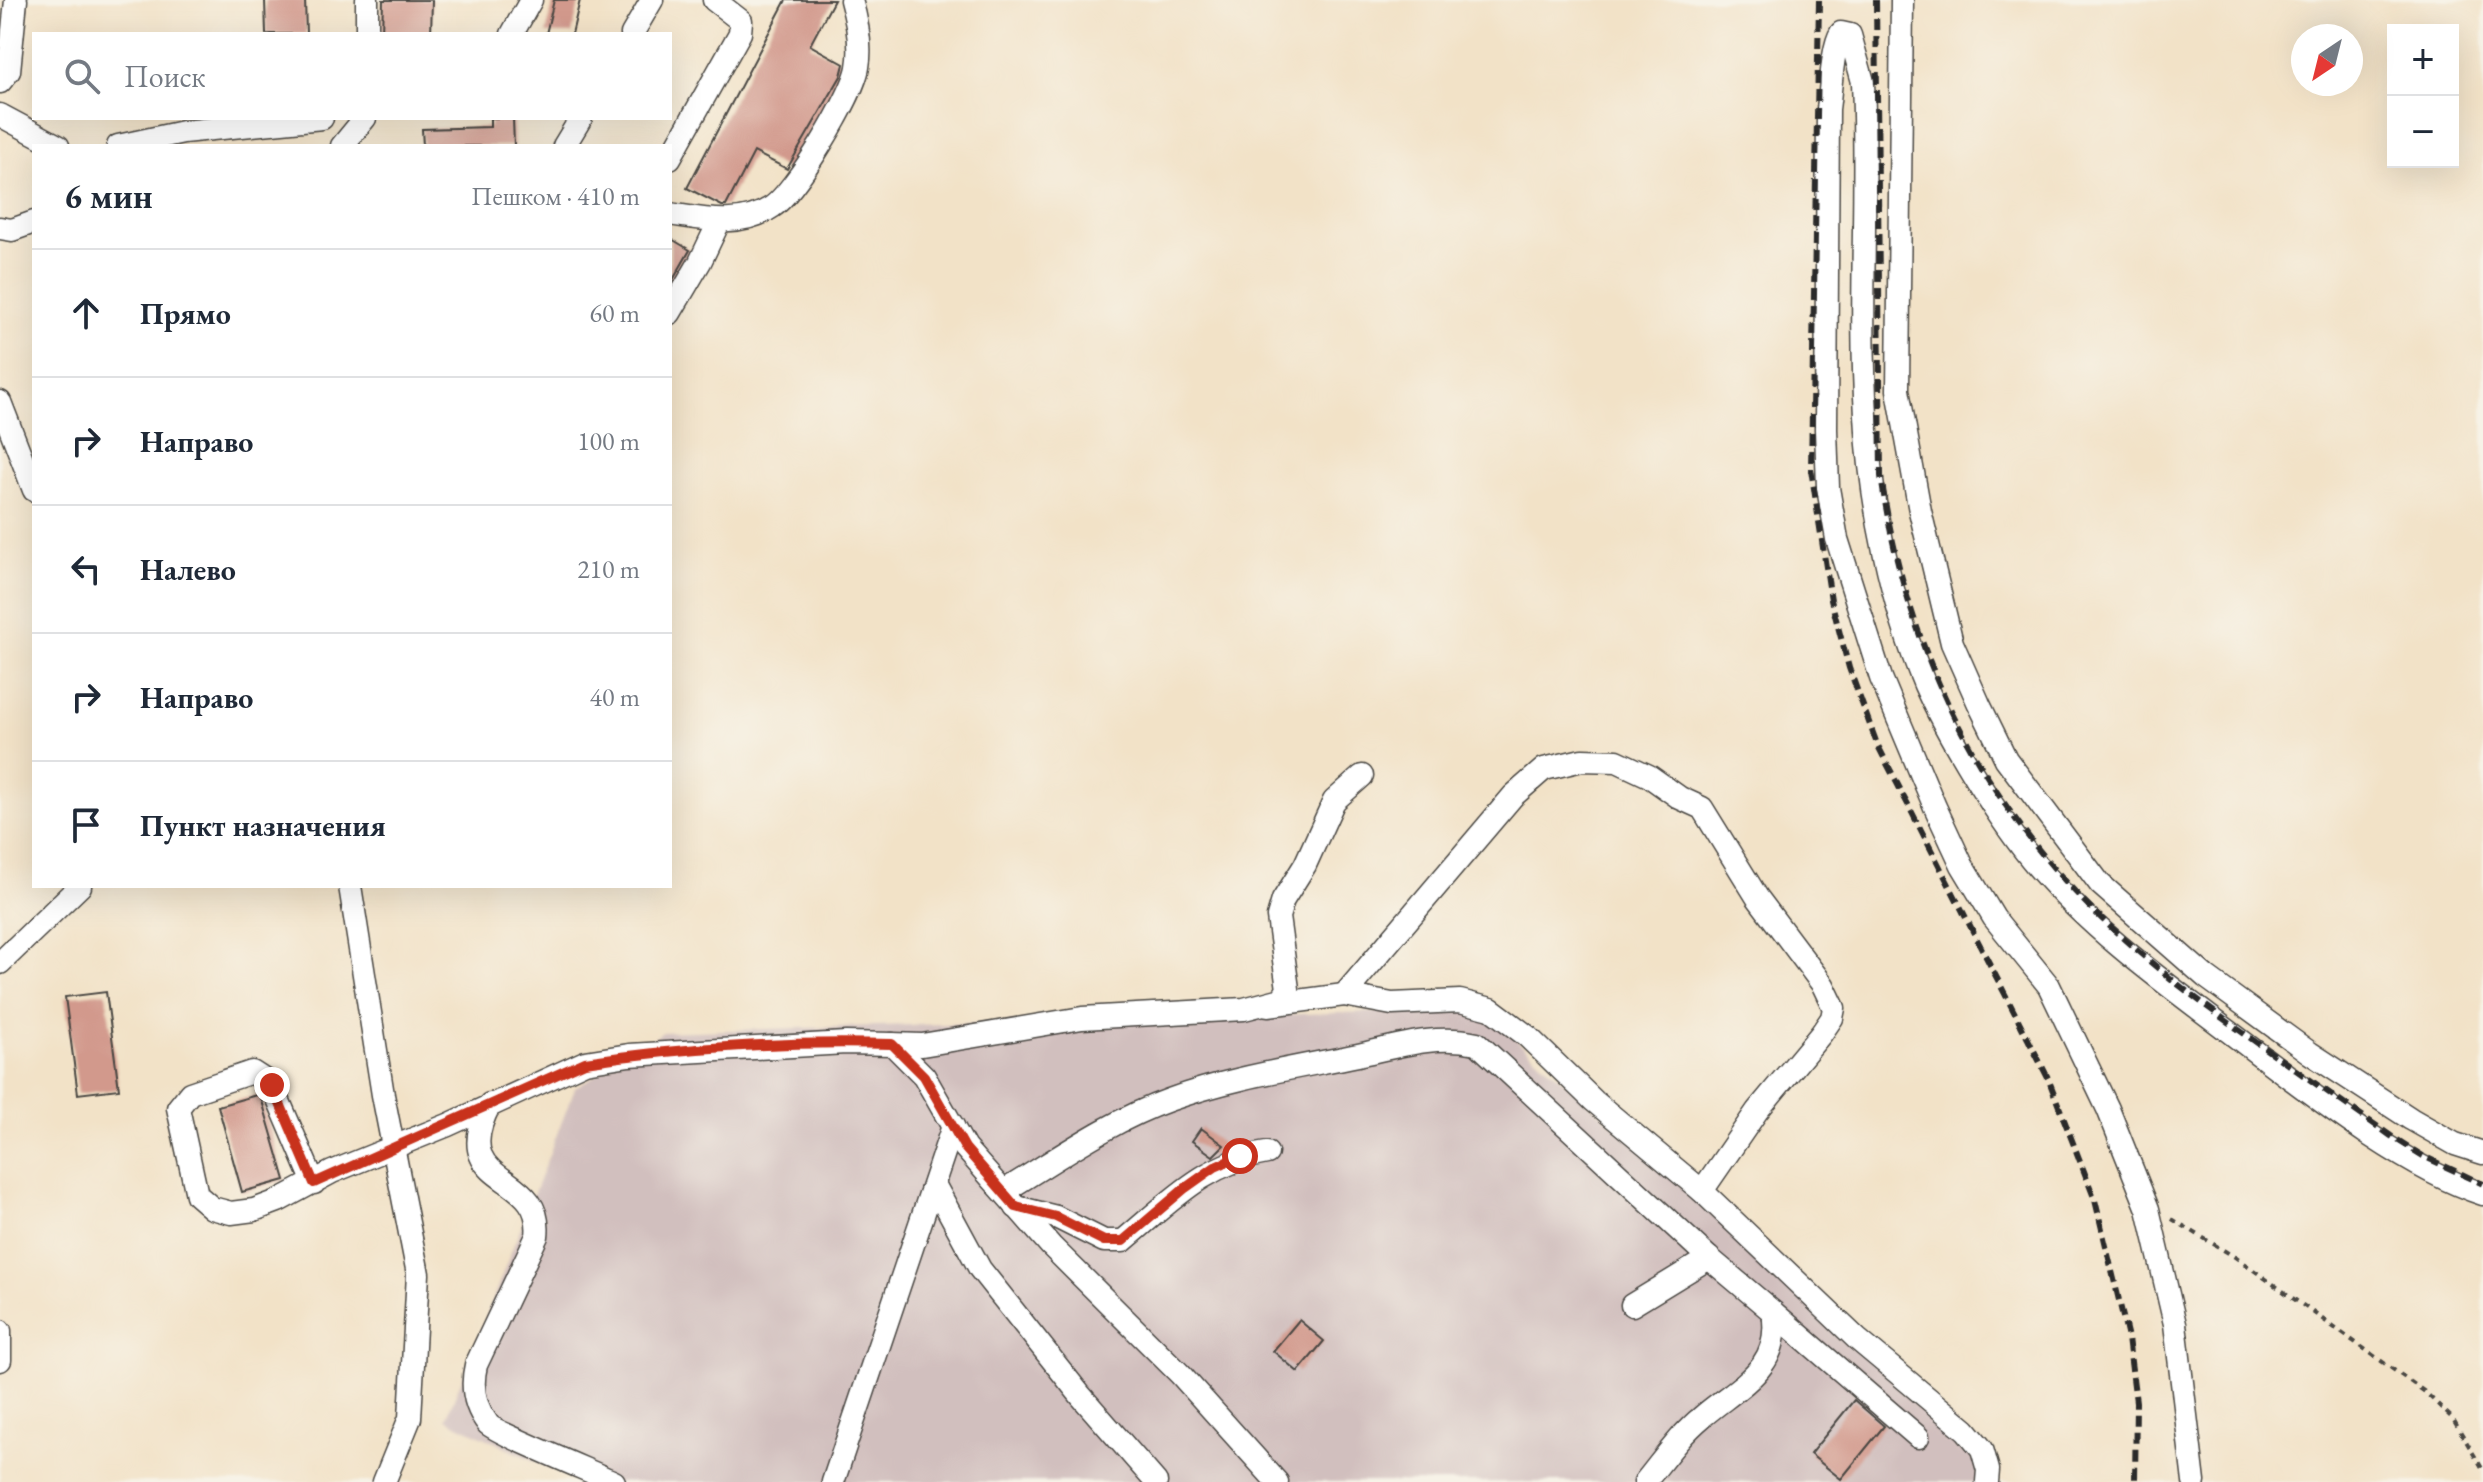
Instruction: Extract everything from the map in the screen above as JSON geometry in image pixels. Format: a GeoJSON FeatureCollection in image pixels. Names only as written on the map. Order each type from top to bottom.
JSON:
{"type":"FeatureCollection","features":[{"type":"Feature","properties":{"kind":"street"},"geometry":{"type":"LineString","coordinates":[[0,82],[9,71],[16,0]]}},
{"type":"Feature","properties":{"kind":"street"},"geometry":{"type":"LineString","coordinates":[[367,0],[367,32]]}},
{"type":"Feature","properties":{"kind":"street"},"geometry":{"type":"LineString","coordinates":[[513,32],[531,0]]}},
{"type":"Feature","properties":{"kind":"street"},"geometry":{"type":"LineString","coordinates":[[633,32],[652,0]]}},
{"type":"Feature","properties":{"kind":"street"},"geometry":{"type":"LineString","coordinates":[[672,154],[740,33],[741,21],[714,0]]}},
{"type":"Feature","properties":{"kind":"street"},"geometry":{"type":"LineString","coordinates":[[672,214],[719,222],[741,219],[772,208],[799,179],[858,69],[859,37],[851,0]]}},
{"type":"Feature","properties":{"kind":"street"},"geometry":{"type":"LineString","coordinates":[[1902,0],[1898,390],[1920,511],[1952,643],[2006,759],[2100,884],[2206,977],[2310,1053],[2411,1119],[2455,1144],[2483,1153]]}},
{"type":"Feature","properties":{"kind":"street"},"geometry":{"type":"LineString","coordinates":[[2194,1482],[2175,1324],[2148,1209],[2108,1109],[2049,986],[1994,918],[1962,865],[1935,807],[1881,678],[1837,539],[1828,488],[1826,429],[1828,109],[1835,68],[1834,45],[1841,33],[1850,35],[1863,82],[1865,414],[1875,501],[1890,570],[1925,686],[1971,767],[2036,865],[2105,934],[2272,1064],[2394,1150],[2483,1194]]}},
{"type":"Feature","properties":{"kind":"street"},"geometry":{"type":"LineString","coordinates":[[0,115],[54,144]]}},
{"type":"Feature","properties":{"kind":"street"},"geometry":{"type":"LineString","coordinates":[[127,144],[183,132],[302,120]]}},
{"type":"Feature","properties":{"kind":"street"},"geometry":{"type":"LineString","coordinates":[[344,144],[363,120]]}},
{"type":"Feature","properties":{"kind":"street"},"geometry":{"type":"LineString","coordinates":[[565,144],[580,120]]}},
{"type":"Feature","properties":{"kind":"street"},"geometry":{"type":"LineString","coordinates":[[672,310],[719,222]]}},
{"type":"Feature","properties":{"kind":"street"},"geometry":{"type":"LineString","coordinates":[[0,228],[12,230],[32,223]]}},
{"type":"Feature","properties":{"kind":"street"},"geometry":{"type":"LineString","coordinates":[[0,402],[32,485]]}},
{"type":"Feature","properties":{"kind":"street"},"geometry":{"type":"LineString","coordinates":[[1344,995],[1513,796],[1544,769],[1582,760],[1617,761],[1649,776],[1680,798],[1702,808],[1757,897],[1823,985],[1834,1008],[1821,1034],[1757,1111],[1702,1191]]}},
{"type":"Feature","properties":{"kind":"street"},"geometry":{"type":"LineString","coordinates":[[1268,1005],[1282,999],[1288,989],[1278,917],[1283,900],[1305,865],[1330,808],[1362,776]]}},
{"type":"Feature","properties":{"kind":"street"},"geometry":{"type":"LineString","coordinates":[[0,963],[78,888]]}},
{"type":"Feature","properties":{"kind":"street"},"geometry":{"type":"LineString","coordinates":[[350,888],[392,1146],[418,1274],[410,1418],[384,1482]]}},
{"type":"Feature","properties":{"kind":"street"},"geometry":{"type":"LineString","coordinates":[[314,1183],[272,1085],[252,1072],[190,1093],[178,1108],[197,1195],[212,1208],[231,1213],[254,1210],[585,1062],[614,1057],[846,1043],[922,1045],[1082,1018],[1268,1005],[1344,995],[1392,1004],[1460,1001],[1491,1009],[1702,1191],[1814,1300],[1966,1430],[1982,1449],[1988,1470],[1987,1482]]}},
{"type":"Feature","properties":{"kind":"street"},"geometry":{"type":"LineString","coordinates":[[1010,1199],[1113,1125],[1168,1100],[1289,1068],[1422,1040],[1454,1038],[1477,1043],[1503,1063],[1709,1258],[1918,1437]]}},
{"type":"Feature","properties":{"kind":"street"},"geometry":{"type":"LineString","coordinates":[[892,1044],[924,1076],[965,1148],[1051,1246],[1180,1374],[1277,1482]]}},
{"type":"Feature","properties":{"kind":"street"},"geometry":{"type":"LineString","coordinates":[[490,1104],[478,1128],[477,1143],[494,1172],[533,1201],[539,1220],[537,1236],[476,1365],[471,1385],[476,1402],[489,1427],[614,1482]]}},
{"type":"Feature","properties":{"kind":"street"},"geometry":{"type":"LineString","coordinates":[[833,1482],[953,1126]]}},
{"type":"Feature","properties":{"kind":"street"},"geometry":{"type":"LineString","coordinates":[[1010,1199],[1104,1241],[1123,1241],[1215,1167],[1240,1156],[1267,1153]]}},
{"type":"Feature","properties":{"kind":"street"},"geometry":{"type":"LineString","coordinates":[[935,1186],[980,1269],[1081,1396],[1156,1482]]}},
{"type":"Feature","properties":{"kind":"street"},"geometry":{"type":"LineString","coordinates":[[1632,1305],[1709,1258]]}},
{"type":"Feature","properties":{"kind":"street"},"geometry":{"type":"LineString","coordinates":[[1645,1482],[1682,1436],[1765,1363],[1777,1333],[1773,1312]]}},
{"type":"Feature","properties":{"kind":"street"},"geometry":{"type":"LineString","coordinates":[[0,1331],[0,1360]]}},
{"type":"Feature","properties":{"kind":"path"},"geometry":{"type":"LineString","coordinates":[[2148,1209],[2183,1224],[2235,1257],[2425,1392],[2453,1419],[2483,1470]]}},
{"type":"Feature","properties":{"kind":"shaded area"},"geometry":{"type":"Polygon","coordinates":[[[1481,1009],[1986,1450],[1978,1482],[578,1482],[446,1419],[575,1088],[663,1032],[1481,1009]]]}},
{"type":"Feature","properties":{"kind":"building"},"geometry":{"type":"Polygon","coordinates":[[[265,0],[305,0],[306,32],[266,32],[265,0]]]}},
{"type":"Feature","properties":{"kind":"building"},"geometry":{"type":"Polygon","coordinates":[[[383,0],[432,0],[431,32],[382,32],[383,0]]]}},
{"type":"Feature","properties":{"kind":"building"},"geometry":{"type":"Polygon","coordinates":[[[554,0],[580,0],[572,32],[546,32],[554,0]]]}},
{"type":"Feature","properties":{"kind":"building"},"geometry":{"type":"Polygon","coordinates":[[[786,0],[834,0],[810,45],[844,64],[841,76],[787,169],[754,152],[726,206],[722,206],[687,188],[786,0]]]}},
{"type":"Feature","properties":{"kind":"building"},"geometry":{"type":"Polygon","coordinates":[[[490,120],[513,120],[514,144],[423,144],[422,129],[490,127],[490,120]]]}},
{"type":"Feature","properties":{"kind":"building"},"geometry":{"type":"Polygon","coordinates":[[[672,239],[690,250],[672,282],[672,239]]]}},
{"type":"Feature","properties":{"kind":"building"},"geometry":{"type":"Polygon","coordinates":[[[106,992],[119,1089],[78,1094],[65,997],[106,992]]]}},
{"type":"Feature","properties":{"kind":"building"},"geometry":{"type":"Polygon","coordinates":[[[260,1094],[285,1180],[242,1192],[218,1106],[260,1094]]]}},
{"type":"Feature","properties":{"kind":"building"},"geometry":{"type":"Polygon","coordinates":[[[1201,1128],[1224,1145],[1213,1156],[1192,1141],[1201,1128]]]}},
{"type":"Feature","properties":{"kind":"building"},"geometry":{"type":"Polygon","coordinates":[[[1299,1320],[1324,1341],[1298,1372],[1273,1351],[1299,1320]]]}},
{"type":"Feature","properties":{"kind":"building"},"geometry":{"type":"Polygon","coordinates":[[[1854,1400],[1884,1426],[1841,1479],[1810,1454],[1854,1400]]]}},
{"type":"Feature","properties":{"kind":"railway"},"geometry":{"type":"LineString","coordinates":[[1819,0],[1811,469],[1831,600],[1849,668],[1877,744],[2048,1078],[2095,1200],[2128,1338],[2136,1402],[2135,1482]]}},
{"type":"Feature","properties":{"kind":"railway"},"geometry":{"type":"LineString","coordinates":[[1876,0],[1881,476],[1906,594],[1925,650],[1975,757],[2043,855],[2083,900],[2154,965],[2232,1025],[2391,1136],[2423,1156],[2483,1184]]}},
{"type":"Feature","properties":{"kind":"route"},"geometry":{"type":"LineString","coordinates":[[272,1085],[314,1183],[332,1172],[448,1125],[585,1062],[629,1055],[846,1043],[892,1044],[924,1076],[965,1148],[1016,1207],[1056,1217],[1104,1241],[1123,1241],[1184,1189],[1215,1167],[1240,1156]]}}]}
